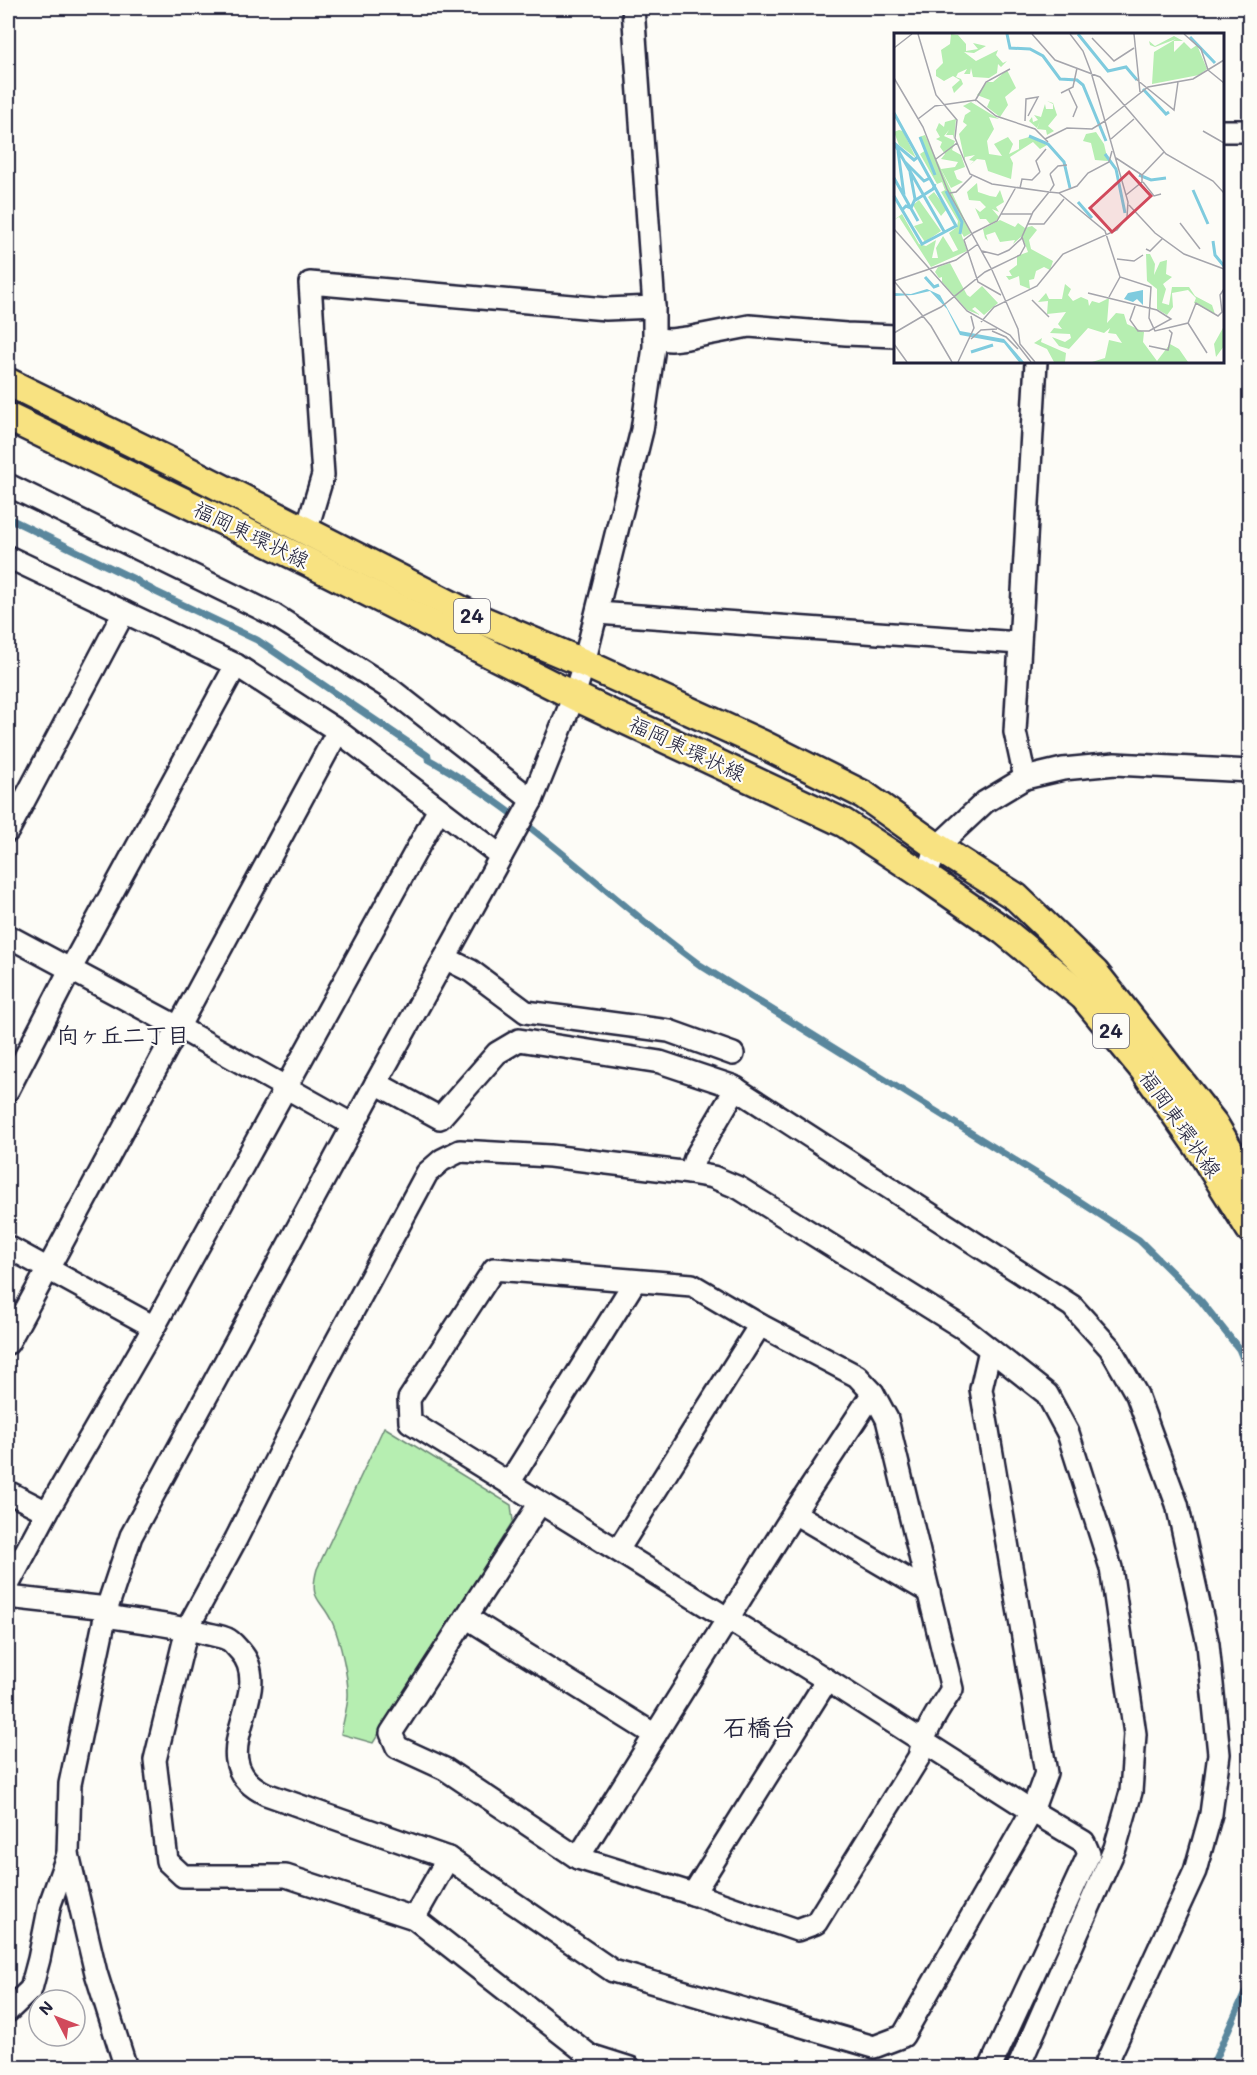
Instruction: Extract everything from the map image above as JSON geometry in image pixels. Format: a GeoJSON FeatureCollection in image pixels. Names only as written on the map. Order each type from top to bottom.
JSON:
{"type":"FeatureCollection","features":[{"type":"Feature","properties":{"kind":"main road","name":"福岡東環状線"},"geometry":{"type":"LineString","coordinates":[[8,382],[173,463],[475,617],[584,663],[762,744],[864,795],[937,847],[1016,897],[1095,973],[1214,1124],[1250,1185]]}},
{"type":"Feature","properties":{"kind":"main road","name":"福岡東環状線"},"geometry":{"type":"LineString","coordinates":[[8,417],[308,562],[574,696],[844,823],[1004,931],[1084,997],[1144,1070],[1199,1148],[1250,1229]]}},
{"type":"Feature","properties":{"kind":"street"},"geometry":{"type":"LineString","coordinates":[[126,2067],[96,1973],[68,1854],[70,1784],[106,1612],[131,1536],[532,800],[574,696],[642,430],[654,339],[654,307],[633,8]]}},
{"type":"Feature","properties":{"kind":"street"},"geometry":{"type":"LineString","coordinates":[[1224,131],[1250,131]]}},
{"type":"Feature","properties":{"kind":"street"},"geometry":{"type":"LineString","coordinates":[[306,532],[323,475],[310,283],[606,309],[654,307]]}},
{"type":"Feature","properties":{"kind":"street"},"geometry":{"type":"LineString","coordinates":[[654,339],[687,338],[750,326],[894,336]]}},
{"type":"Feature","properties":{"kind":"street"},"geometry":{"type":"LineString","coordinates":[[1025,778],[1015,732],[1036,363]]}},
{"type":"Feature","properties":{"kind":"street"},"geometry":{"type":"LineString","coordinates":[[8,485],[274,615],[389,688],[532,800]]}},
{"type":"Feature","properties":{"kind":"street"},"geometry":{"type":"LineString","coordinates":[[11,566],[124,612],[236,666],[338,731],[501,856]]}},
{"type":"Feature","properties":{"kind":"street"},"geometry":{"type":"LineString","coordinates":[[8,831],[124,612]]}},
{"type":"Feature","properties":{"kind":"street"},"geometry":{"type":"LineString","coordinates":[[597,613],[1020,644]]}},
{"type":"Feature","properties":{"kind":"street"},"geometry":{"type":"LineString","coordinates":[[8,1090],[70,970],[236,666]]}},
{"type":"Feature","properties":{"kind":"street"},"geometry":{"type":"LineString","coordinates":[[8,1343],[338,731]]}},
{"type":"Feature","properties":{"kind":"street"},"geometry":{"type":"LineString","coordinates":[[926,877],[937,847],[985,802],[1025,778],[1063,770],[1115,764],[1250,771]]}},
{"type":"Feature","properties":{"kind":"street"},"geometry":{"type":"LineString","coordinates":[[8,1585],[47,1512],[154,1327],[439,809]]}},
{"type":"Feature","properties":{"kind":"street"},"geometry":{"type":"LineString","coordinates":[[8,936],[178,1027],[353,1125]]}},
{"type":"Feature","properties":{"kind":"street"},"geometry":{"type":"LineString","coordinates":[[445,958],[471,971],[526,1012],[669,1031],[733,1054]]}},
{"type":"Feature","properties":{"kind":"street"},"geometry":{"type":"LineString","coordinates":[[376,1083],[440,1118],[497,1053],[519,1040],[660,1062],[736,1088],[1072,1306],[1110,1348],[1137,1395],[1177,1504],[1208,1644],[1219,1754],[1211,1814],[1195,1871],[1104,2067]]}},
{"type":"Feature","properties":{"kind":"street"},"geometry":{"type":"LineString","coordinates":[[690,1173],[695,1158],[736,1088]]}},
{"type":"Feature","properties":{"kind":"street"},"geometry":{"type":"LineString","coordinates":[[630,2067],[590,2055],[414,1918],[285,1876],[183,1876],[167,1861],[155,1760],[187,1629],[236,1539],[320,1372],[427,1173],[442,1160],[460,1150],[550,1156],[713,1176],[739,1188],[963,1328],[1047,1394],[1068,1433],[1111,1568],[1135,1734],[1131,1792],[1115,1848],[1018,2067]]}},
{"type":"Feature","properties":{"kind":"street"},"geometry":{"type":"LineString","coordinates":[[8,1247],[154,1327]]}},
{"type":"Feature","properties":{"kind":"street"},"geometry":{"type":"LineString","coordinates":[[540,1503],[391,1733],[397,1747],[445,1769],[578,1858],[797,1930],[816,1923],[919,1757],[922,1740],[928,1726],[952,1689],[887,1419],[873,1393],[857,1376],[760,1325],[692,1285],[494,1269],[409,1399],[410,1422],[827,1680],[922,1740],[1032,1811],[1084,1842],[1089,1854],[990,2067]]}},
{"type":"Feature","properties":{"kind":"street"},"geometry":{"type":"LineString","coordinates":[[509,1483],[634,1281]]}},
{"type":"Feature","properties":{"kind":"street"},"geometry":{"type":"LineString","coordinates":[[618,1550],[760,1325]]}},
{"type":"Feature","properties":{"kind":"street"},"geometry":{"type":"LineString","coordinates":[[8,1597],[106,1612],[229,1639],[245,1657],[252,1683],[236,1746],[238,1768],[251,1786],[266,1794],[448,1858],[613,1971],[874,2047],[903,2036],[1032,1811],[1046,1773],[981,1389],[990,1350]]}},
{"type":"Feature","properties":{"kind":"street"},"geometry":{"type":"LineString","coordinates":[[578,1858],[794,1513],[873,1393]]}},
{"type":"Feature","properties":{"kind":"street"},"geometry":{"type":"LineString","coordinates":[[8,1492],[47,1512]]}},
{"type":"Feature","properties":{"kind":"street"},"geometry":{"type":"LineString","coordinates":[[794,1513],[929,1592]]}},
{"type":"Feature","properties":{"kind":"street"},"geometry":{"type":"LineString","coordinates":[[466,1617],[655,1735]]}},
{"type":"Feature","properties":{"kind":"street"},"geometry":{"type":"LineString","coordinates":[[693,1894],[827,1680]]}},
{"type":"Feature","properties":{"kind":"street"},"geometry":{"type":"LineString","coordinates":[[8,2011],[31,1989],[50,1904],[68,1854]]}},
{"type":"Feature","properties":{"kind":"street"},"geometry":{"type":"LineString","coordinates":[[414,1918],[448,1858]]}},
{"type":"Feature","properties":{"kind":"green space"},"geometry":{"type":"Polygon","coordinates":[[[384,1427],[511,1505],[513,1521],[373,1743],[341,1734],[348,1697],[346,1670],[336,1631],[315,1594],[314,1588],[317,1569],[384,1427]]]}},
{"type":"Feature","properties":{"kind":"waterway"},"geometry":{"type":"LineString","coordinates":[[8,518],[257,640],[428,756],[428,759],[500,805],[700,965],[1050,1182],[1139,1240],[1201,1301],[1239,1349],[1250,1376]]}},
{"type":"Feature","properties":{"kind":"waterway"},"geometry":{"type":"LineString","coordinates":[[1211,2068],[1250,1982]]}},
{"type":"Feature","properties":{"kind":"district","name":"向ヶ丘二丁目"},"geometry":{"type":"Point","coordinates":[123,1035]}},
{"type":"Feature","properties":{"kind":"district","name":"石橋台"},"geometry":{"type":"Point","coordinates":[759,1728]}}]}
